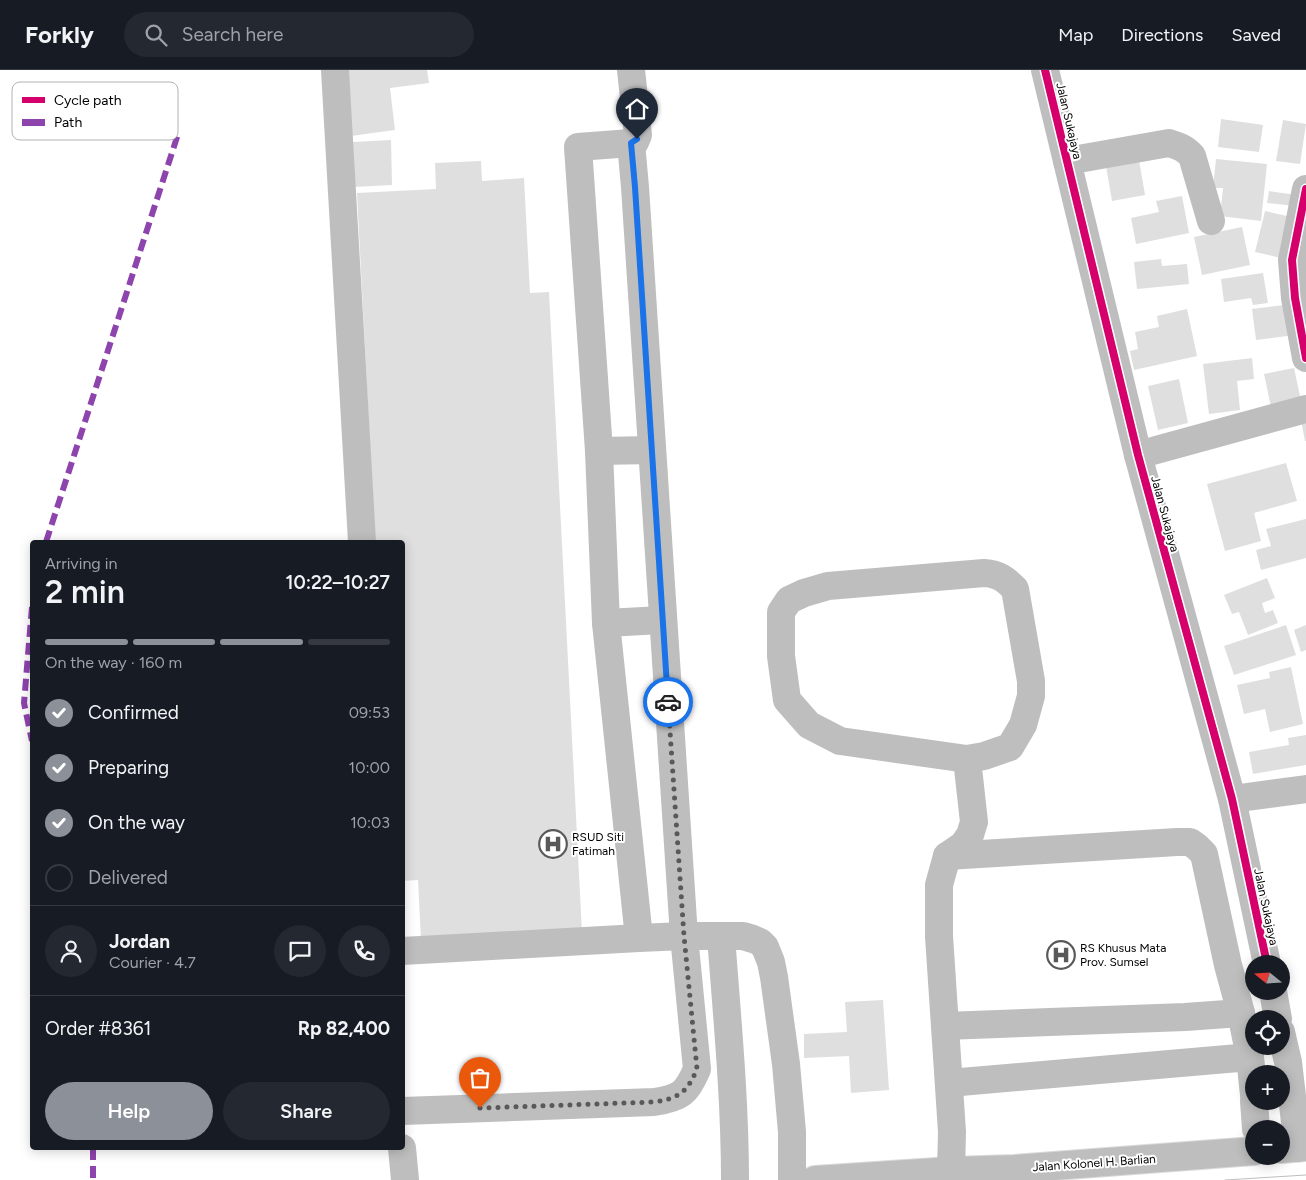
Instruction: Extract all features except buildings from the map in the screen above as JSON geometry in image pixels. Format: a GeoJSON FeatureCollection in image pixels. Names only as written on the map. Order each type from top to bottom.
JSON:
{"type":"FeatureCollection","features":[{"type":"Feature","properties":{"kind":"main road"},"geometry":{"type":"LineString","coordinates":[[335,70],[362,540]]}},
{"type":"Feature","properties":{"kind":"main road"},"geometry":{"type":"LineString","coordinates":[[631,70],[638,135],[635,142],[578,147],[599,450],[606,623],[639,938]]}},
{"type":"Feature","properties":{"kind":"main road","name":"Jalan Sukajaya"},"geometry":{"type":"LineString","coordinates":[[1046,70],[1138,455],[1232,799],[1265,955]]}},
{"type":"Feature","properties":{"kind":"main road"},"geometry":{"type":"LineString","coordinates":[[405,1111],[654,1102],[679,1095],[688,1088],[697,1069],[684,936],[631,143]]}},
{"type":"Feature","properties":{"kind":"main road"},"geometry":{"type":"LineString","coordinates":[[1067,161],[1169,143],[1177,145],[1187,150],[1192,156],[1211,221]]}},
{"type":"Feature","properties":{"kind":"main road"},"geometry":{"type":"LineString","coordinates":[[1306,189],[1292,260],[1295,298],[1306,358]]}},
{"type":"Feature","properties":{"kind":"main road"},"geometry":{"type":"LineString","coordinates":[[1138,455],[1306,408]]}},
{"type":"Feature","properties":{"kind":"main road"},"geometry":{"type":"LineString","coordinates":[[599,450],[652,450]]}},
{"type":"Feature","properties":{"kind":"main road"},"geometry":{"type":"LineString","coordinates":[[984,573],[998,575],[1007,581],[1015,589],[1031,681],[1031,696],[1023,725],[1010,747],[967,760],[840,741],[809,725],[787,700],[781,656],[781,612],[789,600],[804,593],[838,585],[984,573]]}},
{"type":"Feature","properties":{"kind":"main road"},"geometry":{"type":"LineString","coordinates":[[606,623],[662,620]]}},
{"type":"Feature","properties":{"kind":"main road"},"geometry":{"type":"LineString","coordinates":[[951,1171],[952,1132],[939,936],[938,885],[947,856],[963,845],[970,834],[974,822],[967,760]]}},
{"type":"Feature","properties":{"kind":"main road"},"geometry":{"type":"LineString","coordinates":[[1232,799],[1306,789]]}},
{"type":"Feature","properties":{"kind":"main road"},"geometry":{"type":"LineString","coordinates":[[947,856],[1190,842],[1204,854],[1228,965],[1241,1013],[1251,1065]]}},
{"type":"Feature","properties":{"kind":"main road"},"geometry":{"type":"LineString","coordinates":[[405,951],[684,936],[743,936],[760,942],[766,947],[771,962],[786,1064],[792,1122],[792,1180]]}},
{"type":"Feature","properties":{"kind":"main road"},"geometry":{"type":"LineString","coordinates":[[721,936],[731,1071],[735,1180]]}},
{"type":"Feature","properties":{"kind":"main road"},"geometry":{"type":"LineString","coordinates":[[945,1026],[1185,1017],[1241,1013]]}},
{"type":"Feature","properties":{"kind":"main road"},"geometry":{"type":"LineString","coordinates":[[1286,1055],[1295,1148]]}},
{"type":"Feature","properties":{"kind":"main road"},"geometry":{"type":"LineString","coordinates":[[949,1083],[1250,1057]]}},
{"type":"Feature","properties":{"kind":"main road"},"geometry":{"type":"LineString","coordinates":[[402,1150],[405,1180]]}},
{"type":"Feature","properties":{"kind":"main road","name":"Jalan Kolonel H. Barlian"},"geometry":{"type":"LineString","coordinates":[[815,1180],[1014,1169],[1245,1152]]}},
{"type":"Feature","properties":{"kind":"tram line"},"geometry":{"type":"LineString","coordinates":[[1225,1180],[1306,1175]]}},
{"type":"Feature","properties":{"kind":"marked path"},"geometry":{"type":"LineString","coordinates":[[47,540],[176,140]]}},
{"type":"Feature","properties":{"kind":"marked path"},"geometry":{"type":"LineString","coordinates":[[30,631],[24,703],[30,732]]}},
{"type":"Feature","properties":{"kind":"marked path"},"geometry":{"type":"LineString","coordinates":[[93,1150],[93,1180]]}},
{"type":"Feature","properties":{"kind":"cycle path"},"geometry":{"type":"LineString","coordinates":[[1045,70],[1138,455],[1232,799],[1265,955]]}},
{"type":"Feature","properties":{"kind":"cycle path"},"geometry":{"type":"LineString","coordinates":[[1306,189],[1292,260],[1295,298],[1306,358]]}},
{"type":"Feature","properties":{"kind":"way so far"},"geometry":{"type":"LineString","coordinates":[[480,1108],[654,1102],[679,1095],[688,1088],[693,1078],[697,1069],[696,1043],[684,936],[668,702]]}},
{"type":"Feature","properties":{"kind":"place","name":"RSUD Siti Fatimah"},"geometry":{"type":"Point","coordinates":[553,844]}},
{"type":"Feature","properties":{"kind":"place","name":"RS Khusus Mata Prov. Sumsel"},"geometry":{"type":"Point","coordinates":[1061,955]}},
{"type":"Feature","properties":{"kind":"route"},"geometry":{"type":"LineString","coordinates":[[637,139],[631,143],[668,702]]}}]}
